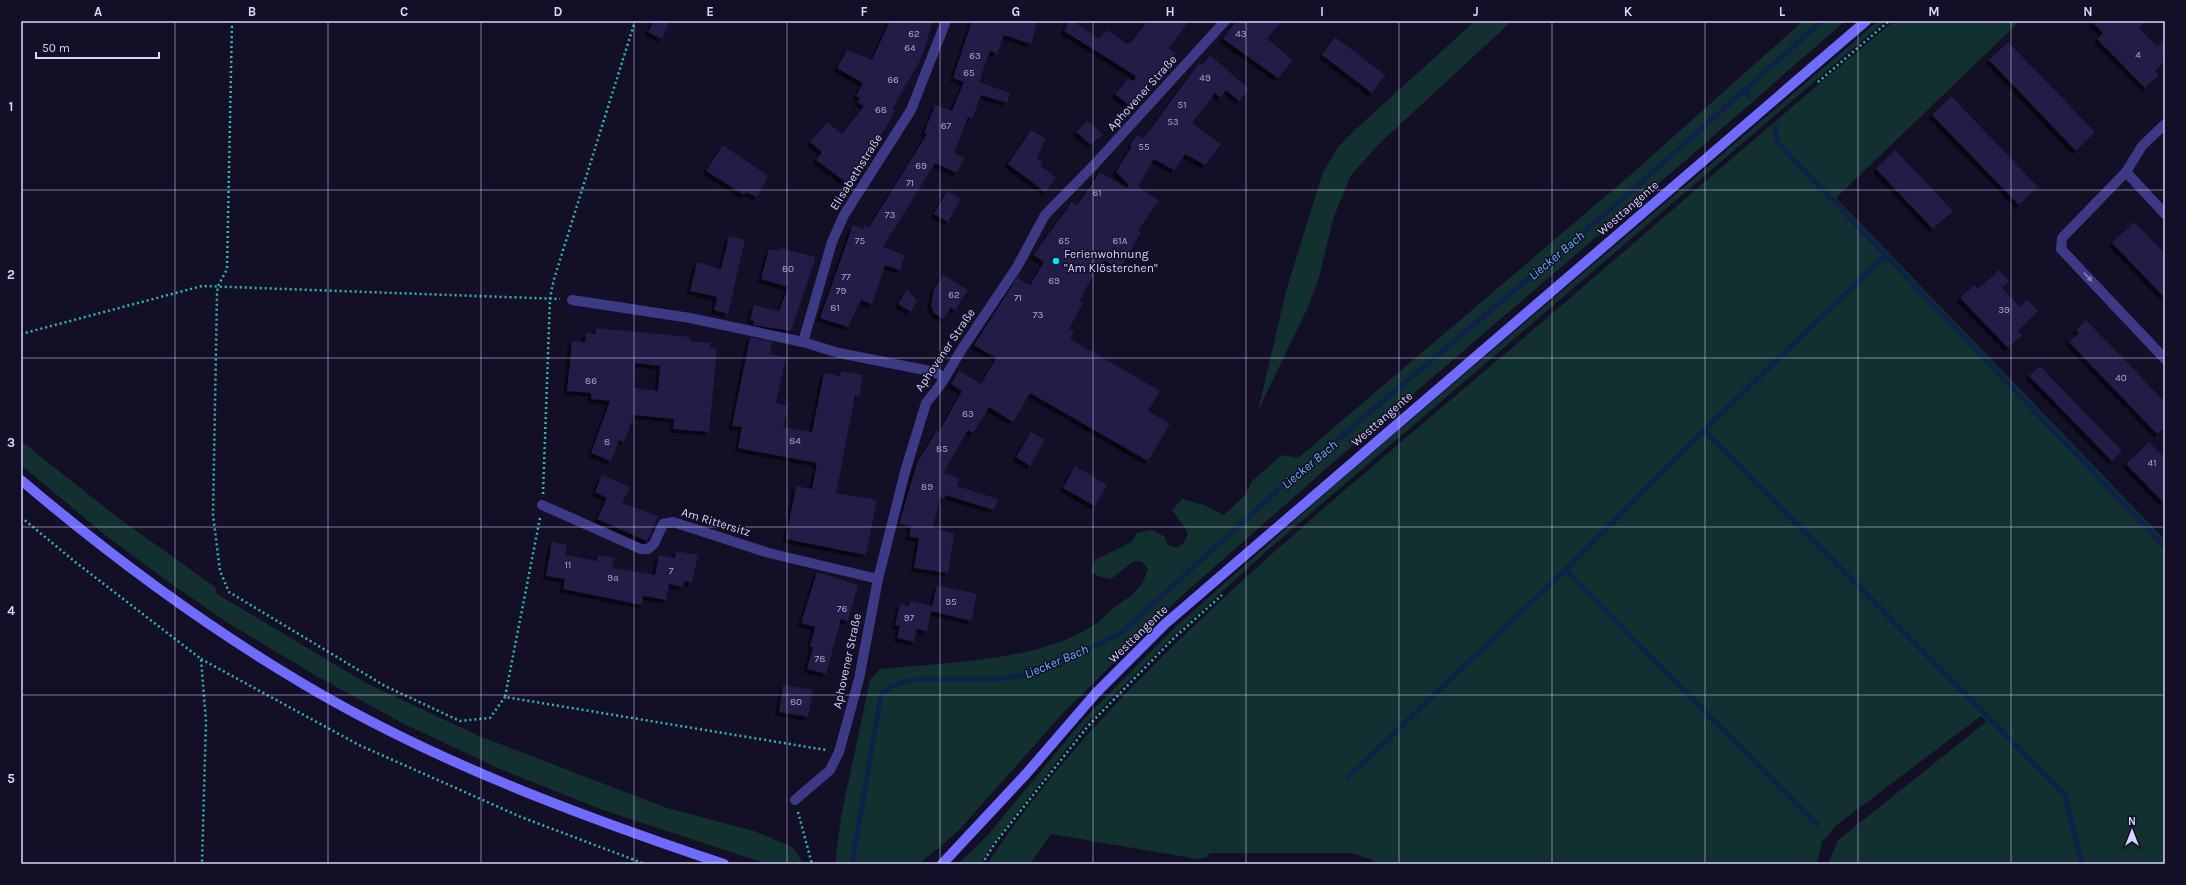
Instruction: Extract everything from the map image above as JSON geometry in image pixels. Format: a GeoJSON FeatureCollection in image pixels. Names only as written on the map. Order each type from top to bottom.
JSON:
{"type":"FeatureCollection","features":[{"type":"Feature","properties":{"kind":"main road","name":"Westtangente"},"geometry":{"type":"LineString","coordinates":[[942,864],[1026,774],[1096,693],[1165,624],[1866,21]]}},
{"type":"Feature","properties":{"kind":"main road"},"geometry":{"type":"LineString","coordinates":[[21,480],[111,552],[182,605],[307,686],[383,727],[488,778],[550,802],[724,864]]}},
{"type":"Feature","properties":{"kind":"street","name":"Elisabethstraße"},"geometry":{"type":"LineString","coordinates":[[803,342],[832,242],[844,215],[911,110],[946,21]]}},
{"type":"Feature","properties":{"kind":"street","name":"Aphovener Straße"},"geometry":{"type":"LineString","coordinates":[[795,800],[830,770],[839,752],[859,679],[878,579],[905,472],[926,403],[1017,267],[1045,215],[1100,159],[1225,21]]}},
{"type":"Feature","properties":{"kind":"street"},"geometry":{"type":"LineString","coordinates":[[2165,124],[2142,146],[2126,172],[2062,238],[2061,249],[2165,359]]}},
{"type":"Feature","properties":{"kind":"street"},"geometry":{"type":"LineString","coordinates":[[2126,172],[2165,214]]}},
{"type":"Feature","properties":{"kind":"street"},"geometry":{"type":"LineString","coordinates":[[572,300],[690,318],[803,342],[839,353],[935,372],[944,378]]}},
{"type":"Feature","properties":{"kind":"street","name":"Am Rittersitz"},"geometry":{"type":"LineString","coordinates":[[542,505],[641,549],[648,549],[654,544],[663,524],[673,522],[769,553],[878,579]]}},
{"type":"Feature","properties":{"kind":"path"},"geometry":{"type":"LineString","coordinates":[[232,21],[227,269],[218,286],[213,515],[220,571],[229,592],[385,686],[460,721],[490,718],[505,697],[542,505],[550,298],[554,279],[635,21]]}},
{"type":"Feature","properties":{"kind":"path"},"geometry":{"type":"LineString","coordinates":[[1813,86],[1889,21]]}},
{"type":"Feature","properties":{"kind":"path"},"geometry":{"type":"LineString","coordinates":[[21,334],[202,286],[572,300]]}},
{"type":"Feature","properties":{"kind":"path"},"geometry":{"type":"LineString","coordinates":[[21,517],[74,561],[201,659],[359,745],[521,817],[645,864]]}},
{"type":"Feature","properties":{"kind":"path"},"geometry":{"type":"LineString","coordinates":[[982,864],[995,843],[1088,726],[1174,638],[1226,590]]}},
{"type":"Feature","properties":{"kind":"path"},"geometry":{"type":"LineString","coordinates":[[201,659],[206,721],[202,864]]}},
{"type":"Feature","properties":{"kind":"path"},"geometry":{"type":"LineString","coordinates":[[505,697],[839,752]]}},
{"type":"Feature","properties":{"kind":"path"},"geometry":{"type":"LineString","coordinates":[[795,800],[812,864]]}},
{"type":"Feature","properties":{"kind":"green space"},"geometry":{"type":"Polygon","coordinates":[[[1475,21],[1512,21],[1382,141],[1351,175],[1333,219],[1319,278],[1308,307],[1258,411],[1286,291],[1323,172],[1338,147],[1357,128],[1475,21]]]}},
{"type":"Feature","properties":{"kind":"green space"},"geometry":{"type":"Polygon","coordinates":[[[1803,21],[1845,21],[1686,160],[1328,467],[1176,601],[1064,712],[960,829],[939,848],[918,864],[835,864],[841,817],[870,680],[880,669],[963,662],[1021,653],[1049,646],[1074,636],[1099,622],[1110,611],[1133,594],[1145,578],[1148,569],[1141,561],[1134,561],[1111,579],[1098,576],[1091,571],[1095,560],[1132,542],[1137,533],[1151,530],[1164,536],[1168,545],[1176,548],[1184,543],[1188,533],[1172,510],[1182,499],[1204,505],[1224,515],[1245,495],[1252,481],[1282,455],[1298,458],[1627,178],[1803,21]]]}},
{"type":"Feature","properties":{"kind":"green space"},"geometry":{"type":"Polygon","coordinates":[[[1878,21],[1885,21],[1269,549],[1171,638],[1085,725],[994,842],[980,864],[958,864],[987,836],[1084,719],[1173,629],[1335,485],[1878,21]]]}},
{"type":"Feature","properties":{"kind":"green space"},"geometry":{"type":"Polygon","coordinates":[[[1894,21],[2020,21],[1836,198],[2165,540],[2165,864],[1828,864],[1838,840],[1986,722],[1981,716],[1834,827],[1828,836],[1822,841],[1817,864],[1378,864],[1373,860],[1351,853],[1210,853],[1207,857],[1198,859],[1051,834],[1030,864],[987,864],[1017,821],[1084,739],[1157,662],[1195,625],[1297,532],[1894,21]]]}},
{"type":"Feature","properties":{"kind":"green space"},"geometry":{"type":"Polygon","coordinates":[[[21,441],[117,517],[215,587],[217,594],[366,683],[479,736],[667,808],[754,831],[792,847],[804,864],[767,864],[600,809],[500,769],[402,723],[315,675],[228,623],[163,578],[105,535],[21,465],[21,441]]]}},
{"type":"Feature","properties":{"kind":"building"},"geometry":{"type":"Polygon","coordinates":[[[654,21],[670,21],[662,39],[648,32],[654,21]]]}},
{"type":"Feature","properties":{"kind":"building"},"geometry":{"type":"Polygon","coordinates":[[[890,21],[933,21],[920,61],[892,109],[895,111],[885,129],[847,183],[816,160],[822,152],[810,142],[827,122],[842,134],[864,106],[857,102],[860,99],[856,96],[863,83],[837,68],[847,50],[872,60],[890,21]]]}},
{"type":"Feature","properties":{"kind":"building"},"geometry":{"type":"Polygon","coordinates":[[[972,21],[1037,21],[1031,44],[1004,35],[997,54],[990,51],[979,82],[1010,93],[1007,103],[981,95],[972,119],[968,117],[954,153],[964,158],[957,173],[935,163],[883,247],[905,255],[900,270],[885,265],[872,304],[861,300],[848,327],[820,318],[853,225],[863,229],[864,225],[869,227],[927,134],[924,133],[935,105],[952,111],[964,82],[953,78],[972,21]]]}},
{"type":"Feature","properties":{"kind":"building"},"geometry":{"type":"Polygon","coordinates":[[[1069,21],[1073,21],[1099,39],[1107,30],[1127,44],[1130,43],[1148,21],[1189,21],[1169,48],[1176,53],[1131,107],[1115,94],[1128,79],[1134,81],[1136,76],[1064,31],[1069,21]]]}},
{"type":"Feature","properties":{"kind":"building"},"geometry":{"type":"Polygon","coordinates":[[[1236,21],[1283,21],[1267,38],[1293,61],[1278,78],[1223,39],[1236,21]]]}},
{"type":"Feature","properties":{"kind":"building"},"geometry":{"type":"Polygon","coordinates":[[[2091,21],[2147,21],[2139,28],[2157,47],[2165,39],[2165,61],[2155,71],[2159,75],[2145,88],[2097,39],[2103,33],[2091,21]]]}},
{"type":"Feature","properties":{"kind":"building"},"geometry":{"type":"Polygon","coordinates":[[[1335,37],[1385,75],[1372,93],[1322,55],[1335,37]]]}},
{"type":"Feature","properties":{"kind":"building"},"geometry":{"type":"Polygon","coordinates":[[[2008,42],[2095,132],[2076,151],[1989,60],[2008,42]]]}},
{"type":"Feature","properties":{"kind":"building"},"geometry":{"type":"Polygon","coordinates":[[[1210,55],[1249,89],[1239,101],[1226,90],[1221,98],[1215,93],[1192,123],[1221,144],[1205,165],[1185,154],[1174,170],[1154,159],[1138,186],[1159,201],[1138,230],[1141,232],[1123,264],[1114,266],[1104,260],[1098,271],[1096,270],[1079,301],[1083,303],[1069,329],[1074,331],[1070,339],[1160,391],[1148,411],[1170,424],[1148,461],[1030,393],[1013,422],[989,407],[973,433],[968,430],[943,473],[959,478],[957,486],[998,499],[994,510],[945,495],[945,499],[940,497],[933,527],[954,534],[948,573],[914,568],[919,538],[909,537],[911,526],[899,524],[917,463],[937,430],[939,432],[962,391],[951,384],[959,371],[981,384],[996,358],[974,345],[1017,278],[1030,285],[1044,262],[1033,255],[1072,202],[1077,205],[1100,172],[1127,188],[1129,185],[1116,172],[1132,146],[1130,145],[1137,135],[1144,138],[1199,63],[1202,65],[1210,55]]]}},
{"type":"Feature","properties":{"kind":"building"},"geometry":{"type":"Polygon","coordinates":[[[1951,96],[2038,187],[2019,205],[1932,115],[1951,96]]]}},
{"type":"Feature","properties":{"kind":"building"},"geometry":{"type":"Polygon","coordinates":[[[1087,121],[1103,134],[1091,145],[1076,132],[1087,121]]]}},
{"type":"Feature","properties":{"kind":"building"},"geometry":{"type":"Polygon","coordinates":[[[1031,130],[1046,139],[1037,158],[1042,162],[1040,165],[1056,178],[1045,192],[1008,164],[1031,130]]]}},
{"type":"Feature","properties":{"kind":"building"},"geometry":{"type":"Polygon","coordinates":[[[723,145],[768,176],[757,197],[746,192],[744,195],[706,171],[723,145]]]}},
{"type":"Feature","properties":{"kind":"building"},"geometry":{"type":"Polygon","coordinates":[[[1895,150],[1953,211],[1933,229],[1876,169],[1895,150]]]}},
{"type":"Feature","properties":{"kind":"building"},"geometry":{"type":"Polygon","coordinates":[[[947,191],[961,199],[948,222],[934,214],[947,191]]]}},
{"type":"Feature","properties":{"kind":"building"},"geometry":{"type":"Polygon","coordinates":[[[2134,222],[2165,254],[2165,298],[2112,243],[2134,222]]]}},
{"type":"Feature","properties":{"kind":"building"},"geometry":{"type":"Polygon","coordinates":[[[729,236],[745,240],[728,314],[714,310],[717,297],[690,291],[697,262],[721,269],[729,236]]]}},
{"type":"Feature","properties":{"kind":"building"},"geometry":{"type":"Polygon","coordinates":[[[780,248],[816,257],[791,331],[753,325],[754,321],[750,320],[754,305],[779,311],[788,287],[761,279],[769,249],[779,251],[780,248]]]}},
{"type":"Feature","properties":{"kind":"building"},"geometry":{"type":"Polygon","coordinates":[[[1999,270],[2009,281],[2002,288],[2020,307],[2027,300],[2038,311],[2018,331],[2022,335],[2008,348],[1960,298],[1974,285],[1978,289],[1999,270]]]}},
{"type":"Feature","properties":{"kind":"building"},"geometry":{"type":"Polygon","coordinates":[[[943,275],[968,290],[955,310],[951,307],[943,319],[934,313],[931,305],[934,289],[943,275]]]}},
{"type":"Feature","properties":{"kind":"building"},"geometry":{"type":"Polygon","coordinates":[[[907,289],[917,301],[911,312],[898,304],[907,289]]]}},
{"type":"Feature","properties":{"kind":"building"},"geometry":{"type":"Polygon","coordinates":[[[2086,320],[2165,402],[2165,427],[2157,434],[2069,342],[2079,333],[2076,330],[2086,320]]]}},
{"type":"Feature","properties":{"kind":"building"},"geometry":{"type":"Polygon","coordinates":[[[596,328],[690,337],[690,341],[711,343],[710,348],[717,349],[709,432],[673,429],[674,419],[634,415],[624,442],[619,440],[611,461],[591,453],[610,401],[591,399],[591,393],[567,391],[572,341],[585,342],[586,333],[596,334],[596,328]],[[635,363],[634,388],[658,391],[660,366],[635,363]]]}},
{"type":"Feature","properties":{"kind":"building"},"geometry":{"type":"Polygon","coordinates":[[[750,337],[772,342],[770,354],[786,357],[776,403],[788,406],[783,427],[812,432],[824,373],[840,376],[841,371],[863,375],[859,397],[855,396],[836,493],[877,500],[866,555],[786,539],[796,486],[812,489],[817,463],[738,448],[742,427],[732,426],[750,337]]]}},
{"type":"Feature","properties":{"kind":"building"},"geometry":{"type":"Polygon","coordinates":[[[2040,366],[2122,451],[2112,461],[2029,376],[2040,366]]]}},
{"type":"Feature","properties":{"kind":"building"},"geometry":{"type":"Polygon","coordinates":[[[1031,432],[1045,440],[1030,466],[1016,457],[1031,432]]]}},
{"type":"Feature","properties":{"kind":"building"},"geometry":{"type":"Polygon","coordinates":[[[2149,442],[2165,458],[2165,504],[2126,464],[2149,442]]]}},
{"type":"Feature","properties":{"kind":"building"},"geometry":{"type":"Polygon","coordinates":[[[1075,466],[1107,485],[1095,506],[1063,488],[1075,466]]]}},
{"type":"Feature","properties":{"kind":"building"},"geometry":{"type":"Polygon","coordinates":[[[602,475],[630,487],[622,503],[658,516],[647,541],[597,519],[607,498],[595,492],[602,475]]]}},
{"type":"Feature","properties":{"kind":"building"},"geometry":{"type":"Polygon","coordinates":[[[552,542],[567,545],[565,555],[597,561],[598,555],[614,558],[612,568],[655,575],[659,555],[675,558],[676,551],[698,555],[692,583],[684,581],[683,587],[669,584],[666,600],[643,596],[642,605],[563,589],[565,579],[546,576],[552,542]]]}},
{"type":"Feature","properties":{"kind":"building"},"geometry":{"type":"Polygon","coordinates":[[[817,572],[858,585],[848,621],[841,619],[826,674],[807,669],[813,647],[810,646],[815,627],[801,623],[817,572]]]}},
{"type":"Feature","properties":{"kind":"building"},"geometry":{"type":"Polygon","coordinates":[[[937,585],[977,594],[971,621],[931,611],[927,632],[917,629],[914,642],[897,638],[900,626],[895,625],[900,604],[909,606],[910,601],[932,606],[937,585]]]}},
{"type":"Feature","properties":{"kind":"building"},"geometry":{"type":"Polygon","coordinates":[[[783,685],[813,690],[808,717],[779,712],[783,685]]]}},
{"type":"Feature","properties":{"kind":"waterway","name":"Liecker Bach"},"geometry":{"type":"LineString","coordinates":[[852,864],[881,694],[890,687],[907,680],[997,679],[1027,675],[1058,664],[1121,633],[1279,489],[1619,202],[1822,21]]}},
{"type":"Feature","properties":{"kind":"waterway"},"geometry":{"type":"LineString","coordinates":[[1745,91],[1750,97]]}},
{"type":"Feature","properties":{"kind":"waterway"},"geometry":{"type":"LineString","coordinates":[[1775,126],[1777,142],[2165,547]]}},
{"type":"Feature","properties":{"kind":"waterway"},"geometry":{"type":"LineString","coordinates":[[1885,256],[1704,430],[2065,795],[2082,864]]}},
{"type":"Feature","properties":{"kind":"waterway"},"geometry":{"type":"LineString","coordinates":[[1704,430],[1565,570],[1817,824]]}},
{"type":"Feature","properties":{"kind":"waterway"},"geometry":{"type":"LineString","coordinates":[[1348,777],[1565,570]]}},
{"type":"Feature","properties":{"kind":"place","name":"Ferienwohnung \"Am Klösterchen\""},"geometry":{"type":"Point","coordinates":[1056,261]}}]}
